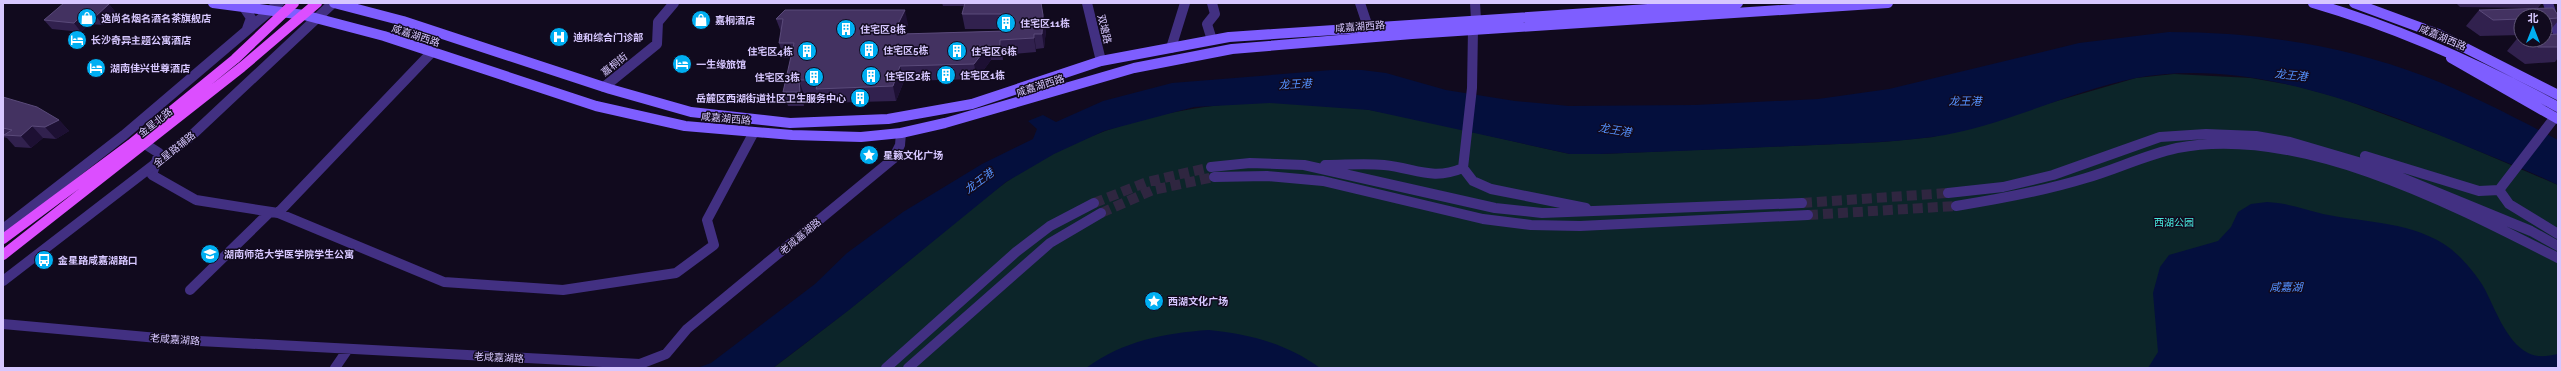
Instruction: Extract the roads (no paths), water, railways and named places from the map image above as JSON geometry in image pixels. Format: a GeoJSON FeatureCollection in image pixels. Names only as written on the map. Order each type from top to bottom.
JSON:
{"type":"FeatureCollection","features":[{"type":"Feature","properties":{"kind":"main road","name":"咸嘉湖西路"},"geometry":{"type":"LineString","coordinates":[[213,3],[278,8],[304,14],[432,52],[596,106],[685,126],[754,132],[861,137],[901,132],[978,115],[1082,83],[1180,57],[1289,43],[1758,8],[1888,3]]}},
{"type":"Feature","properties":{"kind":"main road","name":"金星北路"},"geometry":{"type":"LineString","coordinates":[[3,239],[131,144],[235,59],[278,8],[294,3]]}},
{"type":"Feature","properties":{"kind":"main road","name":"金星北路"},"geometry":{"type":"LineString","coordinates":[[3,255],[145,144],[317,3]]}},
{"type":"Feature","properties":{"kind":"main road","name":"咸嘉湖西路"},"geometry":{"type":"LineString","coordinates":[[333,3],[403,21],[604,87],[691,112],[790,123],[888,119],[972,104],[1102,61],[1212,40],[1635,7],[1738,3]]}},
{"type":"Feature","properties":{"kind":"main road","name":"咸嘉湖西路"},"geometry":{"type":"LineString","coordinates":[[2313,3],[2401,31],[2491,70],[2558,107]]}},
{"type":"Feature","properties":{"kind":"main road","name":"咸嘉湖西路"},"geometry":{"type":"LineString","coordinates":[[2354,3],[2438,34],[2558,95]]}},
{"type":"Feature","properties":{"kind":"main road"},"geometry":{"type":"LineString","coordinates":[[2401,31],[2555,119]]}},
{"type":"Feature","properties":{"kind":"street","name":"金星路辅路"},"geometry":{"type":"LineString","coordinates":[[3,281],[190,137],[333,3]]}},
{"type":"Feature","properties":{"kind":"street","name":"嘉桐街"},"geometry":{"type":"LineString","coordinates":[[604,87],[657,44],[658,22],[674,3]]}},
{"type":"Feature","properties":{"kind":"street","name":"双塘路"},"geometry":{"type":"LineString","coordinates":[[1087,3],[1102,61]]}},
{"type":"Feature","properties":{"kind":"street"},"geometry":{"type":"LineString","coordinates":[[1171,48],[1185,3]]}},
{"type":"Feature","properties":{"kind":"street"},"geometry":{"type":"LineString","coordinates":[[1212,3],[1216,14],[1207,24],[1212,40]]}},
{"type":"Feature","properties":{"kind":"street"},"geometry":{"type":"LineString","coordinates":[[1360,3],[1368,27]]}},
{"type":"Feature","properties":{"kind":"street"},"geometry":{"type":"LineString","coordinates":[[1475,3],[1476,19]]}},
{"type":"Feature","properties":{"kind":"street"},"geometry":{"type":"LineString","coordinates":[[2548,3],[2558,34]]}},
{"type":"Feature","properties":{"kind":"street"},"geometry":{"type":"LineString","coordinates":[[243,6],[251,18],[246,30]]}},
{"type":"Feature","properties":{"kind":"street"},"geometry":{"type":"LineString","coordinates":[[3,229],[124,135],[246,30],[278,8]]}},
{"type":"Feature","properties":{"kind":"street"},"geometry":{"type":"LineString","coordinates":[[1474,29],[1472,88],[1463,168],[1473,181],[1491,189],[1603,212]]}},
{"type":"Feature","properties":{"kind":"street"},"geometry":{"type":"LineString","coordinates":[[190,290],[274,213],[432,52]]}},
{"type":"Feature","properties":{"kind":"street"},"geometry":{"type":"LineString","coordinates":[[1948,194],[2003,187],[2053,175],[2160,137],[2206,134],[2294,140],[2348,151],[2479,191],[2500,189],[2555,119]]}},
{"type":"Feature","properties":{"kind":"street"},"geometry":{"type":"LineString","coordinates":[[145,144],[159,152],[152,176],[196,200],[274,213],[444,282],[563,290],[676,273],[714,245],[707,220],[754,132]]}},
{"type":"Feature","properties":{"kind":"street","name":"老咸嘉湖路"},"geometry":{"type":"LineString","coordinates":[[3,324],[180,340],[640,364],[666,354],[687,330],[893,158],[900,145],[901,132]]}},
{"type":"Feature","properties":{"kind":"street"},"geometry":{"type":"LineString","coordinates":[[2251,136],[2290,142],[2375,166],[2530,231],[2558,246]]}},
{"type":"Feature","properties":{"kind":"street"},"geometry":{"type":"LineString","coordinates":[[1956,206],[2019,197],[2079,181],[2135,160],[2191,146],[2231,144],[2293,151],[2359,168],[2439,202],[2558,258]]}},
{"type":"Feature","properties":{"kind":"street"},"geometry":{"type":"LineString","coordinates":[[1211,166],[1250,163],[1384,165],[1435,175],[1449,175],[1463,168]]}},
{"type":"Feature","properties":{"kind":"street"},"geometry":{"type":"LineString","coordinates":[[1304,165],[1495,208],[1542,213],[1603,212],[1802,203]]}},
{"type":"Feature","properties":{"kind":"street"},"geometry":{"type":"LineString","coordinates":[[1214,177],[1267,176],[1323,181],[1483,219],[1531,225],[1580,226],[1808,215]]}},
{"type":"Feature","properties":{"kind":"street"},"geometry":{"type":"LineString","coordinates":[[2500,189],[2509,204],[2558,234]]}},
{"type":"Feature","properties":{"kind":"street"},"geometry":{"type":"LineString","coordinates":[[886,368],[1016,252],[1050,226],[1094,202]]}},
{"type":"Feature","properties":{"kind":"street"},"geometry":{"type":"LineString","coordinates":[[908,368],[1050,242],[1101,213]]}},
{"type":"Feature","properties":{"kind":"street"},"geometry":{"type":"LineString","coordinates":[[335,368],[348,349]]}},
{"type":"Feature","properties":{"kind":"water","name":"龙王港"},"geometry":{"type":"Polygon","coordinates":[[[2169,32],[2234,35],[2298,42],[2362,56],[2424,76],[2475,98],[2558,140],[2558,185],[2526,170],[2392,116],[2350,102],[2308,89],[2264,80],[2221,74],[2178,73],[2136,78],[2110,84],[1984,126],[1932,137],[1863,143],[1600,154],[1570,154],[1369,110],[1270,103],[1194,107],[1104,131],[1054,154],[1006,182],[849,310],[773,368],[697,368],[711,363],[815,284],[847,253],[903,212],[982,164],[1033,139],[1037,129],[1028,121],[1043,115],[1056,122],[1103,101],[1172,83],[1332,70],[1362,70],[1386,73],[1446,90],[1515,101],[1569,106],[1695,105],[1818,99],[1889,89],[2079,43],[2169,32]]]}},
{"type":"Feature","properties":{"kind":"water","name":"咸嘉湖"},"geometry":{"type":"Polygon","coordinates":[[[2267,202],[2288,205],[2339,217],[2389,224],[2421,233],[2437,240],[2451,249],[2476,276],[2483,286],[2501,323],[2520,348],[2536,356],[2558,354],[2558,368],[2148,368],[2158,352],[2153,293],[2160,267],[2169,255],[2218,241],[2231,227],[2238,212],[2251,204],[2267,202]]]}},
{"type":"Feature","properties":{"kind":"water"},"geometry":{"type":"Polygon","coordinates":[[[1209,330],[1253,337],[1281,346],[1320,368],[1086,368],[1114,351],[1144,340],[1176,333],[1209,330]]]}},
{"type":"Feature","properties":{"kind":"tunnel"},"geometry":{"type":"LineString","coordinates":[[1094,203],[1147,182],[1211,167]]}},
{"type":"Feature","properties":{"kind":"tunnel"},"geometry":{"type":"LineString","coordinates":[[1101,213],[1153,190],[1214,177]]}},
{"type":"Feature","properties":{"kind":"tunnel"},"geometry":{"type":"LineString","coordinates":[[1802,203],[1948,193]]}},
{"type":"Feature","properties":{"kind":"tunnel"},"geometry":{"type":"LineString","coordinates":[[1808,215],[1956,206]]}},
{"type":"Feature","properties":{"kind":"place","name":"逸尚名烟名酒名茶旗舰店"},"geometry":{"type":"Point","coordinates":[87,18]}},
{"type":"Feature","properties":{"kind":"place","name":"嘉桐酒店"},"geometry":{"type":"Point","coordinates":[701,20]}},
{"type":"Feature","properties":{"kind":"place","name":"住宅区11栋"},"geometry":{"type":"Point","coordinates":[1006,23]}},
{"type":"Feature","properties":{"kind":"place","name":"住宅区8栋"},"geometry":{"type":"Point","coordinates":[846,29]}},
{"type":"Feature","properties":{"kind":"place","name":"迪和综合门诊部"},"geometry":{"type":"Point","coordinates":[559,37]}},
{"type":"Feature","properties":{"kind":"place","name":"长沙奇异主题公寓酒店"},"geometry":{"type":"Point","coordinates":[77,40]}},
{"type":"Feature","properties":{"kind":"place","name":"住宅区5栋"},"geometry":{"type":"Point","coordinates":[869,50]}},
{"type":"Feature","properties":{"kind":"place","name":"住宅区4栋"},"geometry":{"type":"Point","coordinates":[807,51]}},
{"type":"Feature","properties":{"kind":"place","name":"住宅区6栋"},"geometry":{"type":"Point","coordinates":[957,51]}},
{"type":"Feature","properties":{"kind":"place","name":"一生缘旅馆"},"geometry":{"type":"Point","coordinates":[682,64]}},
{"type":"Feature","properties":{"kind":"place","name":"湖南佳兴世尊酒店"},"geometry":{"type":"Point","coordinates":[96,68]}},
{"type":"Feature","properties":{"kind":"place","name":"住宅区1栋"},"geometry":{"type":"Point","coordinates":[946,75]}},
{"type":"Feature","properties":{"kind":"place","name":"住宅区2栋"},"geometry":{"type":"Point","coordinates":[871,76]}},
{"type":"Feature","properties":{"kind":"place","name":"住宅区3栋"},"geometry":{"type":"Point","coordinates":[814,77]}},
{"type":"Feature","properties":{"kind":"place","name":"岳麓区西湖街道社区卫生服务中心"},"geometry":{"type":"Point","coordinates":[860,98]}},
{"type":"Feature","properties":{"kind":"place","name":"星籁文化广场"},"geometry":{"type":"Point","coordinates":[869,155]}},
{"type":"Feature","properties":{"kind":"place","name":"湖南师范大学医学院学生公寓"},"geometry":{"type":"Point","coordinates":[210,254]}},
{"type":"Feature","properties":{"kind":"place","name":"金星路咸嘉湖路口"},"geometry":{"type":"Point","coordinates":[44,260]}},
{"type":"Feature","properties":{"kind":"place","name":"西湖文化广场"},"geometry":{"type":"Point","coordinates":[1154,301]}},
{"type":"Feature","properties":{"kind":"park label","name":"西湖公园"},"geometry":{"type":"Point","coordinates":[2174,222]}}]}
